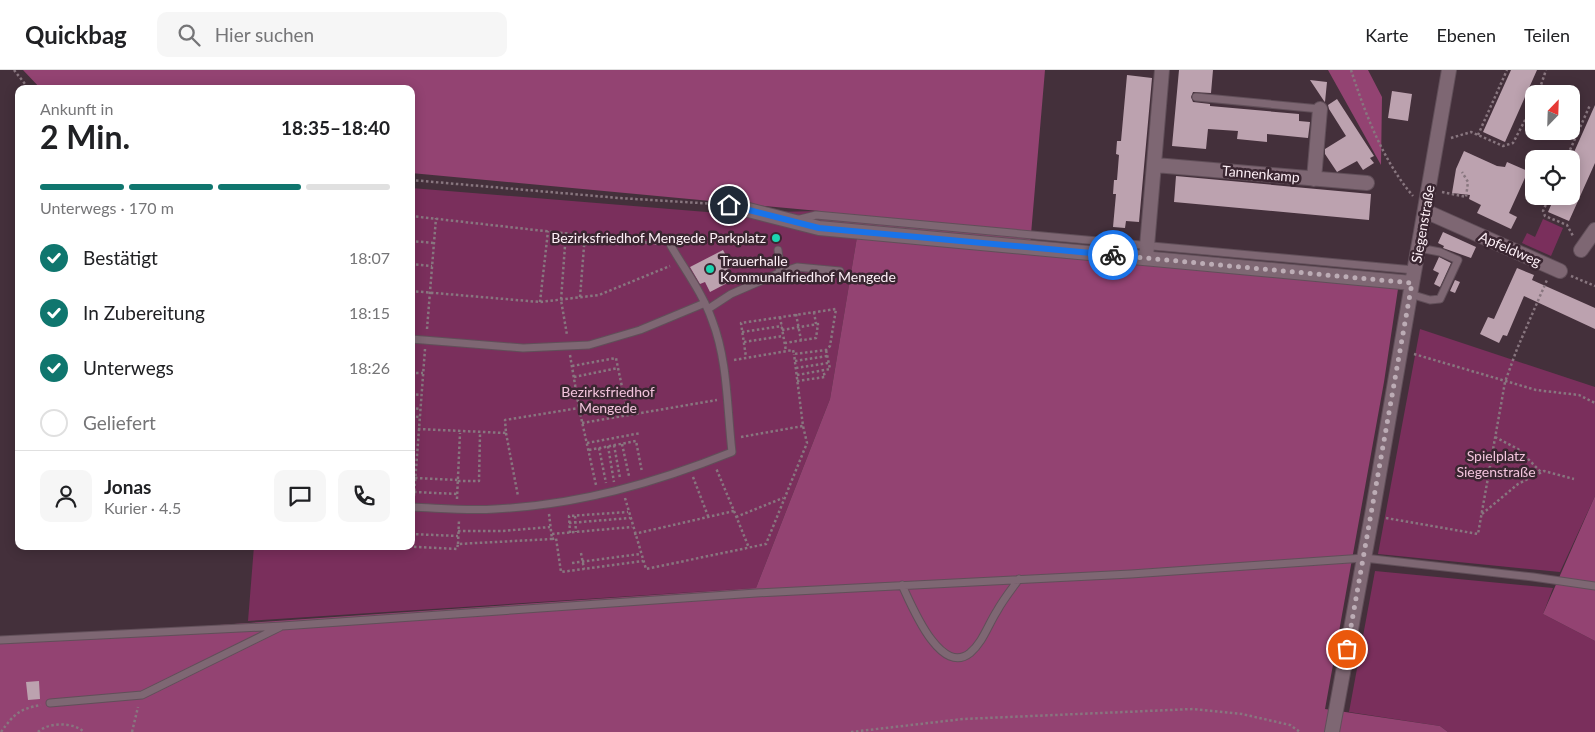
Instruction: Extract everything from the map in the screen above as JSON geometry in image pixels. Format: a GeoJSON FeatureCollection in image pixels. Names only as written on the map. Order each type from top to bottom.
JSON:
{"type":"FeatureCollection","features":[{"type":"Feature","properties":{"kind":"street"},"geometry":{"type":"LineString","coordinates":[[1147,252],[1162,70]]}},
{"type":"Feature","properties":{"kind":"street","name":"Siegenstraße"},"geometry":{"type":"LineString","coordinates":[[1332,732],[1372,515],[1449,70]]}},
{"type":"Feature","properties":{"kind":"street"},"geometry":{"type":"LineString","coordinates":[[1314,179],[1320,109]]}},
{"type":"Feature","properties":{"kind":"street","name":"Tannenkamp"},"geometry":{"type":"LineString","coordinates":[[1155,166],[1367,183]]}},
{"type":"Feature","properties":{"kind":"street"},"geometry":{"type":"LineString","coordinates":[[729,205],[819,228],[1147,252],[1412,283]]}},
{"type":"Feature","properties":{"kind":"street","name":"Apfeldweg"},"geometry":{"type":"LineString","coordinates":[[1425,211],[1556,269]]}},
{"type":"Feature","properties":{"kind":"street"},"geometry":{"type":"LineString","coordinates":[[1581,250],[1595,230]]}},
{"type":"Feature","properties":{"kind":"lane"},"geometry":{"type":"LineString","coordinates":[[1196,97],[1320,109]]}},
{"type":"Feature","properties":{"kind":"lane"},"geometry":{"type":"LineString","coordinates":[[415,507],[520,508],[547,504],[631,488],[689,469],[732,452],[723,362],[716,331],[706,306],[671,246]]}},
{"type":"Feature","properties":{"kind":"lane"},"geometry":{"type":"LineString","coordinates":[[1412,283],[1430,300],[1440,299],[1458,260],[1440,252],[1418,248]]}},
{"type":"Feature","properties":{"kind":"lane"},"geometry":{"type":"LineString","coordinates":[[778,250],[779,274]]}},
{"type":"Feature","properties":{"kind":"lane"},"geometry":{"type":"LineString","coordinates":[[415,340],[522,348],[589,345],[640,330],[706,306],[797,267],[840,271]]}},
{"type":"Feature","properties":{"kind":"lane"},"geometry":{"type":"LineString","coordinates":[[0,640],[282,626],[523,608],[1364,558],[1595,586]]}},
{"type":"Feature","properties":{"kind":"lane"},"geometry":{"type":"LineString","coordinates":[[902,586],[916,616],[936,647],[948,656],[962,657],[969,654],[980,642],[996,612],[1019,579]]}},
{"type":"Feature","properties":{"kind":"lane"},"geometry":{"type":"LineString","coordinates":[[50,703],[142,695],[282,626]]}},
{"type":"Feature","properties":{"kind":"path"},"geometry":{"type":"LineString","coordinates":[[14,70],[26,85]]}},
{"type":"Feature","properties":{"kind":"path"},"geometry":{"type":"LineString","coordinates":[[1351,70],[1364,111],[1396,172],[1425,211]]}},
{"type":"Feature","properties":{"kind":"path"},"geometry":{"type":"LineString","coordinates":[[1478,135],[1506,70]]}},
{"type":"Feature","properties":{"kind":"path"},"geometry":{"type":"LineString","coordinates":[[1541,85],[1546,70]]}},
{"type":"Feature","properties":{"kind":"path"},"geometry":{"type":"LineString","coordinates":[[1570,150],[1590,105]]}},
{"type":"Feature","properties":{"kind":"path"},"geometry":{"type":"LineString","coordinates":[[1444,140],[1471,132],[1503,146],[1513,143],[1525,120]]}},
{"type":"Feature","properties":{"kind":"path"},"geometry":{"type":"LineString","coordinates":[[1436,191],[1466,196],[1468,182],[1462,172]]}},
{"type":"Feature","properties":{"kind":"path"},"geometry":{"type":"LineString","coordinates":[[415,180],[619,198],[729,205]]}},
{"type":"Feature","properties":{"kind":"path"},"geometry":{"type":"LineString","coordinates":[[1546,205],[1543,211],[1545,216],[1567,225],[1581,250]]}},
{"type":"Feature","properties":{"kind":"path"},"geometry":{"type":"LineString","coordinates":[[415,216],[586,234],[671,246]]}},
{"type":"Feature","properties":{"kind":"path"},"geometry":{"type":"LineString","coordinates":[[415,470],[436,218]]}},
{"type":"Feature","properties":{"kind":"path"},"geometry":{"type":"LineString","coordinates":[[540,302],[548,230]]}},
{"type":"Feature","properties":{"kind":"path"},"geometry":{"type":"LineString","coordinates":[[566,232],[561,300],[579,408],[598,495]]}},
{"type":"Feature","properties":{"kind":"path"},"geometry":{"type":"LineString","coordinates":[[580,297],[586,234]]}},
{"type":"Feature","properties":{"kind":"path"},"geometry":{"type":"LineString","coordinates":[[415,241],[434,243]]}},
{"type":"Feature","properties":{"kind":"path"},"geometry":{"type":"LineString","coordinates":[[415,291],[540,302],[561,300],[599,295],[681,262]]}},
{"type":"Feature","properties":{"kind":"path"},"geometry":{"type":"LineString","coordinates":[[415,264],[432,266]]}},
{"type":"Feature","properties":{"kind":"path"},"geometry":{"type":"LineString","coordinates":[[1372,515],[1478,534],[1506,382],[1517,349],[1556,269],[1595,286]]}},
{"type":"Feature","properties":{"kind":"path"},"geometry":{"type":"LineString","coordinates":[[746,358],[741,323],[836,309],[830,346],[826,350],[794,354]]}},
{"type":"Feature","properties":{"kind":"path"},"geometry":{"type":"LineString","coordinates":[[784,343],[816,338],[818,324],[816,324],[814,312]]}},
{"type":"Feature","properties":{"kind":"path"},"geometry":{"type":"LineString","coordinates":[[796,314],[801,340]]}},
{"type":"Feature","properties":{"kind":"path"},"geometry":{"type":"LineString","coordinates":[[780,317],[786,351]]}},
{"type":"Feature","properties":{"kind":"path"},"geometry":{"type":"LineString","coordinates":[[742,332],[816,324]]}},
{"type":"Feature","properties":{"kind":"path"},"geometry":{"type":"LineString","coordinates":[[744,342],[783,336]]}},
{"type":"Feature","properties":{"kind":"path"},"geometry":{"type":"LineString","coordinates":[[608,446],[619,491],[628,512],[646,570],[703,556],[705,559],[766,544],[807,443],[803,426],[794,354],[793,350],[723,362]]}},
{"type":"Feature","properties":{"kind":"path"},"geometry":{"type":"LineString","coordinates":[[796,375],[830,369],[826,350]]}},
{"type":"Feature","properties":{"kind":"path"},"geometry":{"type":"LineString","coordinates":[[1401,350],[1536,390],[1579,395],[1595,403]]}},
{"type":"Feature","properties":{"kind":"path"},"geometry":{"type":"LineString","coordinates":[[795,361],[827,356]]}},
{"type":"Feature","properties":{"kind":"path"},"geometry":{"type":"LineString","coordinates":[[572,366],[616,358],[628,415]]}},
{"type":"Feature","properties":{"kind":"path"},"geometry":{"type":"LineString","coordinates":[[796,368],[828,363]]}},
{"type":"Feature","properties":{"kind":"path"},"geometry":{"type":"LineString","coordinates":[[574,377],[618,368]]}},
{"type":"Feature","properties":{"kind":"path"},"geometry":{"type":"LineString","coordinates":[[797,381],[825,377],[824,370]]}},
{"type":"Feature","properties":{"kind":"path"},"geometry":{"type":"LineString","coordinates":[[415,373],[423,373]]}},
{"type":"Feature","properties":{"kind":"path"},"geometry":{"type":"LineString","coordinates":[[415,394],[421,395]]}},
{"type":"Feature","properties":{"kind":"path"},"geometry":{"type":"LineString","coordinates":[[582,423],[726,398]]}},
{"type":"Feature","properties":{"kind":"path"},"geometry":{"type":"LineString","coordinates":[[415,408],[420,409]]}},
{"type":"Feature","properties":{"kind":"path"},"geometry":{"type":"LineString","coordinates":[[520,508],[504,420],[579,408]]}},
{"type":"Feature","properties":{"kind":"path"},"geometry":{"type":"LineString","coordinates":[[415,416],[419,417]]}},
{"type":"Feature","properties":{"kind":"path"},"geometry":{"type":"LineString","coordinates":[[730,439],[803,426]]}},
{"type":"Feature","properties":{"kind":"path"},"geometry":{"type":"LineString","coordinates":[[418,429],[506,434]]}},
{"type":"Feature","properties":{"kind":"path"},"geometry":{"type":"LineString","coordinates":[[415,547],[457,548],[460,432]]}},
{"type":"Feature","properties":{"kind":"path"},"geometry":{"type":"LineString","coordinates":[[587,443],[641,433]]}},
{"type":"Feature","properties":{"kind":"path"},"geometry":{"type":"LineString","coordinates":[[415,480],[479,481],[480,434]]}},
{"type":"Feature","properties":{"kind":"path"},"geometry":{"type":"LineString","coordinates":[[1495,437],[1518,449],[1541,472]]}},
{"type":"Feature","properties":{"kind":"path"},"geometry":{"type":"LineString","coordinates":[[588,450],[636,441],[644,484]]}},
{"type":"Feature","properties":{"kind":"path"},"geometry":{"type":"LineString","coordinates":[[622,444],[631,488]]}},
{"type":"Feature","properties":{"kind":"path"},"geometry":{"type":"LineString","coordinates":[[614,445],[619,491]]}},
{"type":"Feature","properties":{"kind":"path"},"geometry":{"type":"LineString","coordinates":[[599,448],[607,493]]}},
{"type":"Feature","properties":{"kind":"path"},"geometry":{"type":"LineString","coordinates":[[713,460],[749,548]]}},
{"type":"Feature","properties":{"kind":"path"},"geometry":{"type":"LineString","coordinates":[[689,469],[708,516]]}},
{"type":"Feature","properties":{"kind":"path"},"geometry":{"type":"LineString","coordinates":[[1481,515],[1518,484],[1541,472],[1544,471],[1574,479]]}},
{"type":"Feature","properties":{"kind":"path"},"geometry":{"type":"LineString","coordinates":[[415,494],[458,494]]}},
{"type":"Feature","properties":{"kind":"path"},"geometry":{"type":"LineString","coordinates":[[736,518],[784,498]]}},
{"type":"Feature","properties":{"kind":"path"},"geometry":{"type":"LineString","coordinates":[[547,504],[552,539]]}},
{"type":"Feature","properties":{"kind":"path"},"geometry":{"type":"LineString","coordinates":[[634,534],[734,511]]}},
{"type":"Feature","properties":{"kind":"path"},"geometry":{"type":"LineString","coordinates":[[570,533],[569,516],[628,512]]}},
{"type":"Feature","properties":{"kind":"path"},"geometry":{"type":"LineString","coordinates":[[575,516],[576,532]]}},
{"type":"Feature","properties":{"kind":"path"},"geometry":{"type":"LineString","coordinates":[[570,523],[630,518]]}},
{"type":"Feature","properties":{"kind":"path"},"geometry":{"type":"LineString","coordinates":[[458,531],[502,531],[550,527]]}},
{"type":"Feature","properties":{"kind":"path"},"geometry":{"type":"LineString","coordinates":[[552,534],[632,527]]}},
{"type":"Feature","properties":{"kind":"path"},"geometry":{"type":"LineString","coordinates":[[415,534],[458,536]]}},
{"type":"Feature","properties":{"kind":"path"},"geometry":{"type":"LineString","coordinates":[[458,544],[556,538],[561,572],[643,561]]}},
{"type":"Feature","properties":{"kind":"path"},"geometry":{"type":"LineString","coordinates":[[581,553],[584,569]]}},
{"type":"Feature","properties":{"kind":"path"},"geometry":{"type":"LineString","coordinates":[[572,563],[640,554]]}},
{"type":"Feature","properties":{"kind":"path"},"geometry":{"type":"LineString","coordinates":[[132,732],[142,695]]}},
{"type":"Feature","properties":{"kind":"path"},"geometry":{"type":"LineString","coordinates":[[1,732],[12,717],[24,708],[50,703]]}},
{"type":"Feature","properties":{"kind":"path"},"geometry":{"type":"LineString","coordinates":[[851,732],[963,719],[1192,709],[1242,714],[1290,724],[1300,732]]}},
{"type":"Feature","properties":{"kind":"path"},"geometry":{"type":"LineString","coordinates":[[38,732],[56,725],[67,725],[84,732]]}},
{"type":"Feature","properties":{"kind":"green space","name":"Bezirksfriedhof Mengede"},"geometry":{"type":"Polygon","coordinates":[[[415,188],[719,213],[820,211],[858,231],[830,399],[756,588],[248,621],[254,550],[415,550],[415,188]]]}},
{"type":"Feature","properties":{"kind":"green space"},"geometry":{"type":"Polygon","coordinates":[[[1543,219],[1563,228],[1551,256],[1522,243],[1527,233],[1535,237],[1543,219]]]}},
{"type":"Feature","properties":{"kind":"green space","name":"Spielplatz Siegenstraße"},"geometry":{"type":"Polygon","coordinates":[[[1420,329],[1595,387],[1595,496],[1560,572],[1378,554],[1420,329]]]}},
{"type":"Feature","properties":{"kind":"green space"},"geometry":{"type":"Polygon","coordinates":[[[1375,571],[1553,588],[1543,614],[1595,641],[1595,732],[1448,732],[1440,726],[1349,712],[1375,571]]]}},
{"type":"Feature","properties":{"kind":"shaded area"},"geometry":{"type":"Polygon","coordinates":[[[23,70],[1045,70],[1030,246],[1146,258],[1398,289],[1384,382],[1325,709],[1440,726],[1448,732],[0,732],[0,640],[756,588],[830,399],[858,231],[819,228],[819,211],[415,173],[415,85],[37,85],[23,70]]]}},
{"type":"Feature","properties":{"kind":"shaded area"},"geometry":{"type":"Polygon","coordinates":[[[1328,70],[1368,70],[1382,97],[1381,165],[1328,70]]]}},
{"type":"Feature","properties":{"kind":"shaded area"},"geometry":{"type":"Polygon","coordinates":[[[1595,496],[1595,641],[1543,614],[1595,496]]]}},
{"type":"Feature","properties":{"kind":"building"},"geometry":{"type":"Polygon","coordinates":[[[1179,70],[1213,70],[1211,93],[1193,92],[1191,97],[1193,102],[1210,104],[1210,106],[1299,114],[1299,121],[1310,122],[1308,138],[1267,134],[1267,142],[1237,139],[1238,131],[1208,129],[1206,149],[1172,146],[1179,70]]]}},
{"type":"Feature","properties":{"kind":"building"},"geometry":{"type":"Polygon","coordinates":[[[1511,70],[1537,70],[1530,85],[1525,85],[1525,97],[1505,142],[1483,132],[1511,70]]]}},
{"type":"Feature","properties":{"kind":"building"},"geometry":{"type":"Polygon","coordinates":[[[1127,75],[1152,78],[1139,222],[1126,221],[1125,228],[1113,227],[1116,194],[1113,194],[1114,180],[1117,180],[1119,155],[1116,154],[1117,141],[1121,141],[1127,75]]]}},
{"type":"Feature","properties":{"kind":"building"},"geometry":{"type":"Polygon","coordinates":[[[1310,80],[1327,82],[1325,102],[1324,101],[1310,80]]]}},
{"type":"Feature","properties":{"kind":"building"},"geometry":{"type":"Polygon","coordinates":[[[1392,91],[1412,94],[1408,121],[1388,118],[1392,91]]]}},
{"type":"Feature","properties":{"kind":"building"},"geometry":{"type":"Polygon","coordinates":[[[1337,99],[1374,156],[1370,158],[1374,163],[1363,170],[1357,161],[1337,172],[1325,154],[1325,149],[1346,136],[1328,105],[1337,99]]]}},
{"type":"Feature","properties":{"kind":"building"},"geometry":{"type":"Polygon","coordinates":[[[1595,105],[1595,163],[1580,196],[1580,150],[1575,150],[1595,105]]]}},
{"type":"Feature","properties":{"kind":"building"},"geometry":{"type":"Polygon","coordinates":[[[1464,151],[1497,166],[1505,167],[1507,162],[1525,170],[1525,178],[1509,213],[1517,217],[1511,229],[1477,213],[1481,205],[1469,199],[1470,195],[1452,193],[1456,169],[1464,151]]]}},
{"type":"Feature","properties":{"kind":"building"},"geometry":{"type":"Polygon","coordinates":[[[1176,176],[1371,194],[1369,220],[1174,202],[1176,176]]]}},
{"type":"Feature","properties":{"kind":"building"},"geometry":{"type":"Polygon","coordinates":[[[1551,205],[1576,205],[1569,221],[1548,212],[1551,205]]]}},
{"type":"Feature","properties":{"kind":"building"},"geometry":{"type":"Polygon","coordinates":[[[1443,232],[1476,247],[1471,258],[1443,248],[1444,246],[1438,243],[1443,232]]]}},
{"type":"Feature","properties":{"kind":"building","name":"Trauerhalle Kommunalfriedhof Mengede"},"geometry":{"type":"Polygon","coordinates":[[[723,250],[732,267],[727,270],[733,280],[710,292],[705,282],[700,284],[690,267],[723,250]]]}},
{"type":"Feature","properties":{"kind":"building"},"geometry":{"type":"Polygon","coordinates":[[[1439,257],[1451,263],[1440,287],[1434,284],[1439,273],[1433,270],[1439,257]]]}},
{"type":"Feature","properties":{"kind":"building"},"geometry":{"type":"Polygon","coordinates":[[[1517,268],[1534,275],[1532,280],[1595,308],[1595,329],[1524,296],[1507,336],[1503,335],[1499,343],[1480,334],[1488,317],[1494,319],[1517,268]]]}},
{"type":"Feature","properties":{"kind":"building"},"geometry":{"type":"Polygon","coordinates":[[[1455,280],[1460,282],[1455,293],[1450,291],[1455,280]]]}},
{"type":"Feature","properties":{"kind":"building"},"geometry":{"type":"Polygon","coordinates":[[[39,681],[40,699],[28,700],[26,682],[39,681]]]}},
{"type":"Feature","properties":{"kind":"way so far"},"geometry":{"type":"LineString","coordinates":[[1113,255],[1412,283],[1347,649]]}},
{"type":"Feature","properties":{"kind":"place","name":"Bezirksfriedhof Mengede Parkplatz"},"geometry":{"type":"Point","coordinates":[776,238]}},
{"type":"Feature","properties":{"kind":"place","name":"Trauerhalle Kommunalfriedhof Mengede"},"geometry":{"type":"Point","coordinates":[710,269]}},
{"type":"Feature","properties":{"kind":"route"},"geometry":{"type":"LineString","coordinates":[[729,205],[819,228],[1113,255]]}}]}
